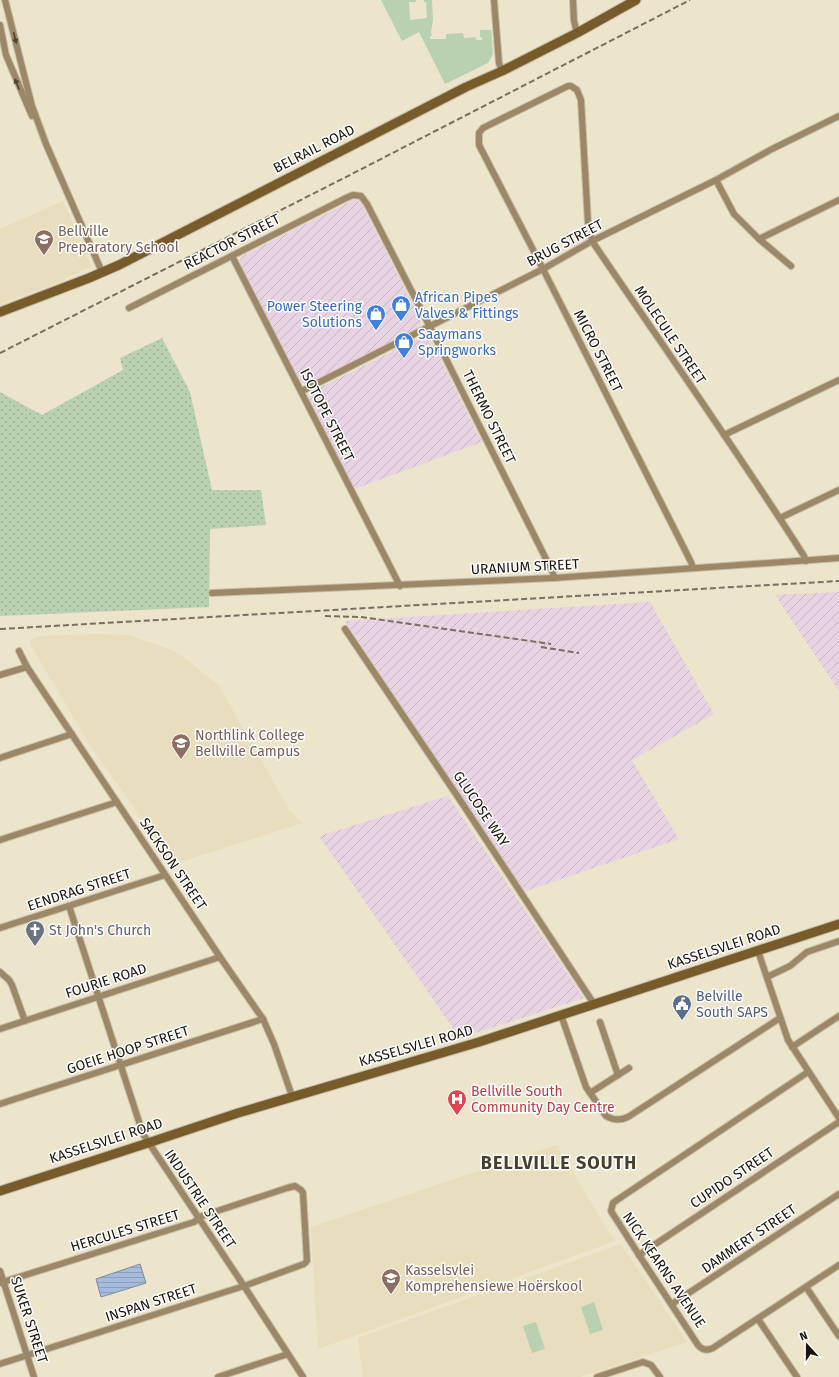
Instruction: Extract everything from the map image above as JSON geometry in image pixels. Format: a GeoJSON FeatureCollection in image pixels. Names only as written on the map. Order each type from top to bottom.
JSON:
{"type":"FeatureCollection","features":[{"type":"Feature","properties":{"kind":"street"},"geometry":{"type":"LineString","coordinates":[[5,0],[32,106],[46,144]]}},
{"type":"Feature","properties":{"kind":"street"},"geometry":{"type":"LineString","coordinates":[[494,0],[499,63],[502,71]]}},
{"type":"Feature","properties":{"kind":"street"},"geometry":{"type":"LineString","coordinates":[[573,0],[574,21],[577,33]]}},
{"type":"Feature","properties":{"kind":"street","name":"BELRAIL ROAD"},"geometry":{"type":"LineString","coordinates":[[0,312],[102,272],[466,87],[502,71],[577,33],[636,0]]}},
{"type":"Feature","properties":{"kind":"street"},"geometry":{"type":"LineString","coordinates":[[0,25],[6,56],[20,91],[46,144],[102,272]]}},
{"type":"Feature","properties":{"kind":"street","name":"MICRO STREET"},"geometry":{"type":"LineString","coordinates":[[581,100],[579,92],[575,88],[570,86],[563,88],[483,128],[479,133],[479,145],[544,269],[693,568]]}},
{"type":"Feature","properties":{"kind":"street","name":"MOLECULE STREET"},"geometry":{"type":"LineString","coordinates":[[581,100],[588,223],[592,241],[780,518],[806,561]]}},
{"type":"Feature","properties":{"kind":"street","name":"BRUG STREET"},"geometry":{"type":"LineString","coordinates":[[302,391],[544,269],[592,241],[716,180],[772,149],[839,116]]}},
{"type":"Feature","properties":{"kind":"street"},"geometry":{"type":"LineString","coordinates":[[716,180],[734,214],[759,239],[791,266]]}},
{"type":"Feature","properties":{"kind":"street","name":"THERMO STREET"},"geometry":{"type":"LineString","coordinates":[[346,198],[353,195],[361,196],[367,204],[430,327],[553,573],[554,578]]}},
{"type":"Feature","properties":{"kind":"street","name":"REACTOR STREET"},"geometry":{"type":"LineString","coordinates":[[129,308],[346,198]]}},
{"type":"Feature","properties":{"kind":"street"},"geometry":{"type":"LineString","coordinates":[[759,239],[839,200]]}},
{"type":"Feature","properties":{"kind":"street","name":"ISOTOPE STREET"},"geometry":{"type":"LineString","coordinates":[[232,256],[400,586]]}},
{"type":"Feature","properties":{"kind":"street"},"geometry":{"type":"LineString","coordinates":[[724,435],[839,380]]}},
{"type":"Feature","properties":{"kind":"street"},"geometry":{"type":"LineString","coordinates":[[780,518],[839,490]]}},
{"type":"Feature","properties":{"kind":"street","name":"URANIUM STREET"},"geometry":{"type":"LineString","coordinates":[[212,593],[400,586],[554,578],[839,558]]}},
{"type":"Feature","properties":{"kind":"street","name":"GLUCOSE WAY"},"geometry":{"type":"LineString","coordinates":[[345,628],[594,1004]]}},
{"type":"Feature","properties":{"kind":"street","name":"SACKSON STREET"},"geometry":{"type":"LineString","coordinates":[[19,651],[27,667],[263,1019],[273,1040],[292,1096]]}},
{"type":"Feature","properties":{"kind":"street"},"geometry":{"type":"LineString","coordinates":[[0,675],[27,667]]}},
{"type":"Feature","properties":{"kind":"street"},"geometry":{"type":"LineString","coordinates":[[0,758],[72,734]]}},
{"type":"Feature","properties":{"kind":"street"},"geometry":{"type":"LineString","coordinates":[[0,840],[118,802]]}},
{"type":"Feature","properties":{"kind":"street","name":"EENDRAG STREET"},"geometry":{"type":"LineString","coordinates":[[0,928],[166,875]]}},
{"type":"Feature","properties":{"kind":"street","name":"INDUSTRIE STREET"},"geometry":{"type":"LineString","coordinates":[[69,906],[143,1134],[303,1377]]}},
{"type":"Feature","properties":{"kind":"street","name":"KASSELSVLEI ROAD"},"geometry":{"type":"LineString","coordinates":[[0,1191],[292,1096],[437,1055],[839,924]]}},
{"type":"Feature","properties":{"kind":"street"},"geometry":{"type":"LineString","coordinates":[[767,977],[790,966],[808,952],[839,941]]}},
{"type":"Feature","properties":{"kind":"street"},"geometry":{"type":"LineString","coordinates":[[758,951],[780,1018],[792,1047],[839,1118]]}},
{"type":"Feature","properties":{"kind":"street","name":"FOURIE ROAD"},"geometry":{"type":"LineString","coordinates":[[0,1029],[220,957]]}},
{"type":"Feature","properties":{"kind":"street"},"geometry":{"type":"LineString","coordinates":[[0,972],[12,985],[25,1021]]}},
{"type":"Feature","properties":{"kind":"street"},"geometry":{"type":"LineString","coordinates":[[561,1015],[581,1076],[590,1093],[606,1116],[616,1120],[625,1119],[780,1018]]}},
{"type":"Feature","properties":{"kind":"street"},"geometry":{"type":"LineString","coordinates":[[792,1047],[839,1016]]}},
{"type":"Feature","properties":{"kind":"street","name":"GOEIE HOOP STREET"},"geometry":{"type":"LineString","coordinates":[[0,1104],[263,1019]]}},
{"type":"Feature","properties":{"kind":"street"},"geometry":{"type":"LineString","coordinates":[[600,1022],[618,1075]]}},
{"type":"Feature","properties":{"kind":"street"},"geometry":{"type":"LineString","coordinates":[[590,1093],[629,1068]]}},
{"type":"Feature","properties":{"kind":"street","name":"NICK KEARNS AVENUE"},"geometry":{"type":"LineString","coordinates":[[808,1072],[613,1203],[611,1209],[612,1214],[698,1344],[701,1348],[706,1350],[713,1348],[839,1265]]}},
{"type":"Feature","properties":{"kind":"street","name":"CUPIDO STREET"},"geometry":{"type":"LineString","coordinates":[[639,1255],[839,1122]]}},
{"type":"Feature","properties":{"kind":"street","name":"HERCULES STREET"},"geometry":{"type":"LineString","coordinates":[[2,1282],[194,1222],[202,1216],[295,1186],[301,1190],[304,1197],[307,1261]]}},
{"type":"Feature","properties":{"kind":"street","name":"DAMMERT STREET"},"geometry":{"type":"LineString","coordinates":[[672,1304],[839,1194]]}},
{"type":"Feature","properties":{"kind":"street","name":"INSPAN STREET"},"geometry":{"type":"LineString","coordinates":[[0,1364],[244,1286],[300,1266],[307,1261]]}},
{"type":"Feature","properties":{"kind":"street","name":"SUKER STREET"},"geometry":{"type":"LineString","coordinates":[[0,1271],[2,1282],[34,1377]]}},
{"type":"Feature","properties":{"kind":"street"},"geometry":{"type":"LineString","coordinates":[[806,1287],[839,1336]]}},
{"type":"Feature","properties":{"kind":"street"},"geometry":{"type":"LineString","coordinates":[[758,1318],[797,1377]]}},
{"type":"Feature","properties":{"kind":"street"},"geometry":{"type":"LineString","coordinates":[[218,1377],[288,1354]]}},
{"type":"Feature","properties":{"kind":"street"},"geometry":{"type":"LineString","coordinates":[[597,1377],[643,1362],[652,1365],[660,1377]]}},
{"type":"Feature","properties":{"kind":"shaded area"},"geometry":{"type":"Polygon","coordinates":[[[353,200],[357,200],[362,204],[420,318],[421,324],[417,329],[309,383],[303,383],[299,381],[241,266],[240,260],[244,255],[353,200]]]}},
{"type":"Feature","properties":{"kind":"shaded area","name":"Bellville Preparatory School"},"geometry":{"type":"Polygon","coordinates":[[[63,201],[91,266],[57,283],[0,304],[0,229],[63,201]]]}},
{"type":"Feature","properties":{"kind":"shaded area"},"geometry":{"type":"Polygon","coordinates":[[[423,336],[427,337],[432,342],[482,442],[355,489],[309,400],[309,396],[313,391],[423,336]]]}},
{"type":"Feature","properties":{"kind":"shaded area"},"geometry":{"type":"Polygon","coordinates":[[[839,592],[839,691],[775,595],[839,592]]]}},
{"type":"Feature","properties":{"kind":"shaded area"},"geometry":{"type":"Polygon","coordinates":[[[650,602],[714,714],[632,760],[679,839],[523,892],[345,621],[650,602]]]}},
{"type":"Feature","properties":{"kind":"shaded area","name":"Northlink College Bellville Campus"},"geometry":{"type":"Polygon","coordinates":[[[99,634],[128,635],[172,650],[186,659],[219,686],[290,811],[302,823],[174,864],[92,748],[30,644],[31,640],[41,636],[99,634]]]}},
{"type":"Feature","properties":{"kind":"shaded area"},"geometry":{"type":"Polygon","coordinates":[[[448,796],[584,998],[460,1038],[319,836],[448,796]]]}},
{"type":"Feature","properties":{"kind":"shaded area","name":"Kasselsvlei Komprehensiewe Hoërskool"},"geometry":{"type":"Polygon","coordinates":[[[556,1145],[615,1241],[318,1349],[311,1227],[556,1145]]]}},
{"type":"Feature","properties":{"kind":"shaded area"},"geometry":{"type":"Polygon","coordinates":[[[621,1244],[687,1342],[580,1377],[363,1377],[358,1338],[621,1244]]]}},
{"type":"Feature","properties":{"kind":"green space"},"geometry":{"type":"Polygon","coordinates":[[[381,0],[416,0],[416,2],[409,2],[410,20],[427,18],[426,2],[424,2],[424,0],[432,0],[433,20],[431,32],[432,36],[430,36],[430,39],[446,39],[446,34],[463,33],[464,38],[476,37],[476,40],[482,40],[482,37],[480,37],[480,30],[491,30],[493,54],[488,63],[445,84],[419,32],[402,41],[381,0]]]}},
{"type":"Feature","properties":{"kind":"green space"},"geometry":{"type":"Polygon","coordinates":[[[162,338],[190,392],[212,490],[261,490],[266,525],[210,529],[209,607],[0,616],[0,392],[42,415],[123,370],[120,358],[162,338]]]}},
{"type":"Feature","properties":{"kind":"green space"},"geometry":{"type":"Polygon","coordinates":[[[594,1302],[603,1330],[590,1334],[581,1307],[594,1302]]]}},
{"type":"Feature","properties":{"kind":"green space"},"geometry":{"type":"Polygon","coordinates":[[[536,1322],[545,1349],[532,1353],[523,1326],[536,1322]]]}},
{"type":"Feature","properties":{"kind":"water"},"geometry":{"type":"Polygon","coordinates":[[[140,1264],[146,1283],[101,1297],[96,1279],[140,1264]]]}},
{"type":"Feature","properties":{"kind":"railway"},"geometry":{"type":"LineString","coordinates":[[0,353],[690,0]]}},
{"type":"Feature","properties":{"kind":"railway"},"geometry":{"type":"LineString","coordinates":[[0,629],[839,581]]}},
{"type":"Feature","properties":{"kind":"railway"},"geometry":{"type":"LineString","coordinates":[[325,616],[361,617],[551,644]]}},
{"type":"Feature","properties":{"kind":"railway"},"geometry":{"type":"LineString","coordinates":[[541,647],[579,653]]}},
{"type":"Feature","properties":{"kind":"place","name":"Bellville Preparatory School"},"geometry":{"type":"Point","coordinates":[44,256]}},
{"type":"Feature","properties":{"kind":"place","name":"African Pipes Valves & Fittings"},"geometry":{"type":"Point","coordinates":[401,322]}},
{"type":"Feature","properties":{"kind":"place","name":"Power Steering Solutions"},"geometry":{"type":"Point","coordinates":[376,331]}},
{"type":"Feature","properties":{"kind":"place","name":"Saaymans Springworks"},"geometry":{"type":"Point","coordinates":[404,359]}},
{"type":"Feature","properties":{"kind":"place","name":"Northlink College Bellville Campus"},"geometry":{"type":"Point","coordinates":[181,760]}},
{"type":"Feature","properties":{"kind":"place","name":"St John's Church"},"geometry":{"type":"Point","coordinates":[35,947]}},
{"type":"Feature","properties":{"kind":"place","name":"Belville South SAPS"},"geometry":{"type":"Point","coordinates":[682,1021]}},
{"type":"Feature","properties":{"kind":"place","name":"Bellville South Community Day Centre"},"geometry":{"type":"Point","coordinates":[457,1116]}},
{"type":"Feature","properties":{"kind":"place","name":"Kasselsvlei Komprehensiewe Hoërskool"},"geometry":{"type":"Point","coordinates":[391,1295]}},
{"type":"Feature","properties":{"kind":"district","name":"BELLVILLE SOUTH"},"geometry":{"type":"Point","coordinates":[559,1163]}}]}
